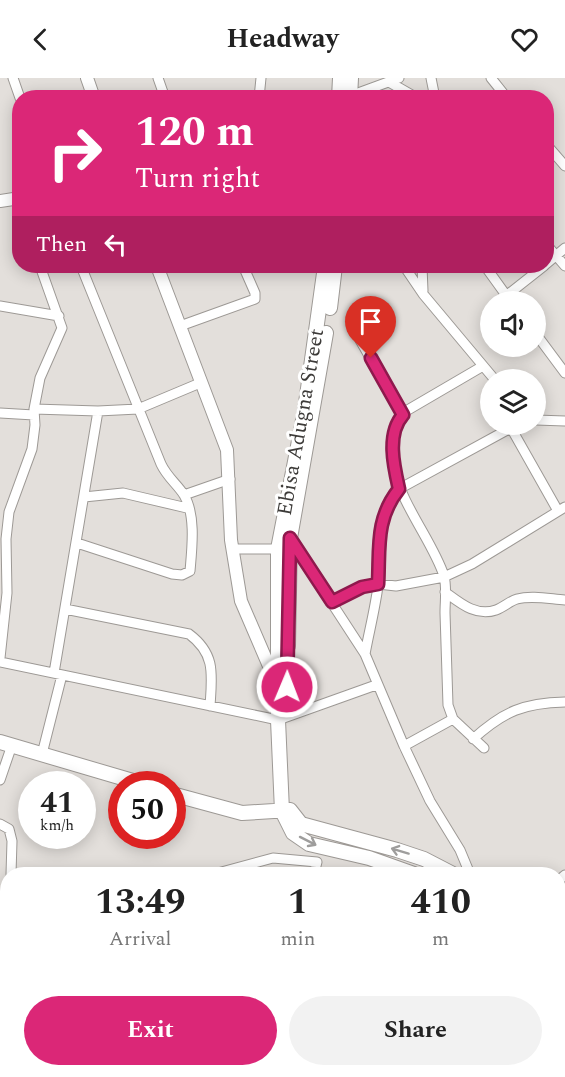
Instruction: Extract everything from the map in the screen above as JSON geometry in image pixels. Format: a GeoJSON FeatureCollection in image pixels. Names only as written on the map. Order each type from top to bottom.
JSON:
{"type":"FeatureCollection","features":[{"type":"Feature","properties":{"kind":"main road","name":"Ebisa Adugna Street"},"geometry":{"type":"LineString","coordinates":[[286,811],[282,794],[285,533],[324,273]]}},
{"type":"Feature","properties":{"kind":"main road","name":"Ebisa Adugna Street"},"geometry":{"type":"LineString","coordinates":[[286,811],[279,687],[278,549],[285,533],[319,380],[334,273]]}},
{"type":"Feature","properties":{"kind":"main road"},"geometry":{"type":"LineString","coordinates":[[6,744],[108,774]]}},
{"type":"Feature","properties":{"kind":"main road"},"geometry":{"type":"LineString","coordinates":[[186,798],[242,813],[286,811],[301,824],[415,855],[439,867]]}},
{"type":"Feature","properties":{"kind":"main road"},"geometry":{"type":"LineString","coordinates":[[286,811],[293,833],[309,844],[369,858],[394,867]]}},
{"type":"Feature","properties":{"kind":"street"},"geometry":{"type":"LineString","coordinates":[[368,90],[399,78]]}},
{"type":"Feature","properties":{"kind":"street"},"geometry":{"type":"LineString","coordinates":[[491,78],[501,90]]}},
{"type":"Feature","properties":{"kind":"street"},"geometry":{"type":"LineString","coordinates":[[389,82],[403,90]]}},
{"type":"Feature","properties":{"kind":"street"},"geometry":{"type":"LineString","coordinates":[[554,153],[565,166]]}},
{"type":"Feature","properties":{"kind":"street"},"geometry":{"type":"LineString","coordinates":[[565,248],[556,255],[565,266]]}},
{"type":"Feature","properties":{"kind":"street"},"geometry":{"type":"LineString","coordinates":[[43,273],[62,328],[46,361],[34,412],[32,449],[9,512],[3,545],[7,592],[0,660],[210,706],[282,719],[376,685]]}},
{"type":"Feature","properties":{"kind":"street"},"geometry":{"type":"LineString","coordinates":[[77,543],[172,574],[186,574],[190,571],[193,543],[184,495],[166,477],[84,273]]}},
{"type":"Feature","properties":{"kind":"street"},"geometry":{"type":"LineString","coordinates":[[160,273],[227,450],[233,549],[242,601],[279,687]]}},
{"type":"Feature","properties":{"kind":"street"},"geometry":{"type":"LineString","coordinates":[[180,326],[255,299],[246,273]]}},
{"type":"Feature","properties":{"kind":"street"},"geometry":{"type":"LineString","coordinates":[[409,273],[423,294],[486,369]]}},
{"type":"Feature","properties":{"kind":"street"},"geometry":{"type":"LineString","coordinates":[[422,273],[423,294]]}},
{"type":"Feature","properties":{"kind":"street"},"geometry":{"type":"LineString","coordinates":[[489,273],[503,291]]}},
{"type":"Feature","properties":{"kind":"street"},"geometry":{"type":"LineString","coordinates":[[517,291],[537,273]]}},
{"type":"Feature","properties":{"kind":"street"},"geometry":{"type":"LineString","coordinates":[[0,306],[59,316]]}},
{"type":"Feature","properties":{"kind":"street"},"geometry":{"type":"LineString","coordinates":[[360,340],[403,415]]}},
{"type":"Feature","properties":{"kind":"street"},"geometry":{"type":"LineString","coordinates":[[546,347],[565,373]]}},
{"type":"Feature","properties":{"kind":"street"},"geometry":{"type":"LineString","coordinates":[[483,366],[403,415],[394,438],[392,462],[399,489],[444,577],[448,705],[453,719],[484,748]]}},
{"type":"Feature","properties":{"kind":"street"},"geometry":{"type":"LineString","coordinates":[[0,413],[138,409],[200,383]]}},
{"type":"Feature","properties":{"kind":"street"},"geometry":{"type":"LineString","coordinates":[[42,754],[58,674],[65,609],[98,411]]}},
{"type":"Feature","properties":{"kind":"street"},"geometry":{"type":"LineString","coordinates":[[546,420],[565,421]]}},
{"type":"Feature","properties":{"kind":"street"},"geometry":{"type":"LineString","coordinates":[[365,654],[378,584],[380,523],[389,501],[399,489],[498,435]]}},
{"type":"Feature","properties":{"kind":"street"},"geometry":{"type":"LineString","coordinates":[[332,602],[362,587],[378,584],[396,586],[444,577],[472,564],[562,509],[519,435]]}},
{"type":"Feature","properties":{"kind":"street"},"geometry":{"type":"LineString","coordinates":[[184,495],[230,478]]}},
{"type":"Feature","properties":{"kind":"street"},"geometry":{"type":"LineString","coordinates":[[84,497],[123,493],[187,508]]}},
{"type":"Feature","properties":{"kind":"street"},"geometry":{"type":"LineString","coordinates":[[285,533],[365,654],[376,685],[430,801],[460,850],[467,867]]}},
{"type":"Feature","properties":{"kind":"street"},"geometry":{"type":"LineString","coordinates":[[233,549],[278,549]]}},
{"type":"Feature","properties":{"kind":"street"},"geometry":{"type":"LineString","coordinates":[[445,592],[470,610],[484,612],[496,610],[515,600],[526,598],[565,600]]}},
{"type":"Feature","properties":{"kind":"street"},"geometry":{"type":"LineString","coordinates":[[65,609],[189,634],[203,645],[208,654],[212,678],[210,706]]}},
{"type":"Feature","properties":{"kind":"street"},"geometry":{"type":"LineString","coordinates":[[474,739],[493,721],[508,713],[536,703],[565,702]]}},
{"type":"Feature","properties":{"kind":"street"},"geometry":{"type":"LineString","coordinates":[[404,746],[453,719]]}},
{"type":"Feature","properties":{"kind":"street"},"geometry":{"type":"LineString","coordinates":[[0,780],[6,744]]}},
{"type":"Feature","properties":{"kind":"street"},"geometry":{"type":"LineString","coordinates":[[0,824],[9,829],[12,841],[11,867]]}},
{"type":"Feature","properties":{"kind":"street"},"geometry":{"type":"LineString","coordinates":[[253,867],[273,858],[316,862],[315,867]]}},
{"type":"Feature","properties":{"kind":"route"},"geometry":{"type":"LineString","coordinates":[[287,687],[290,538],[332,602],[362,587],[378,584],[380,523],[389,501],[399,489],[392,462],[394,438],[399,419],[403,415],[371,358]]}}]}
